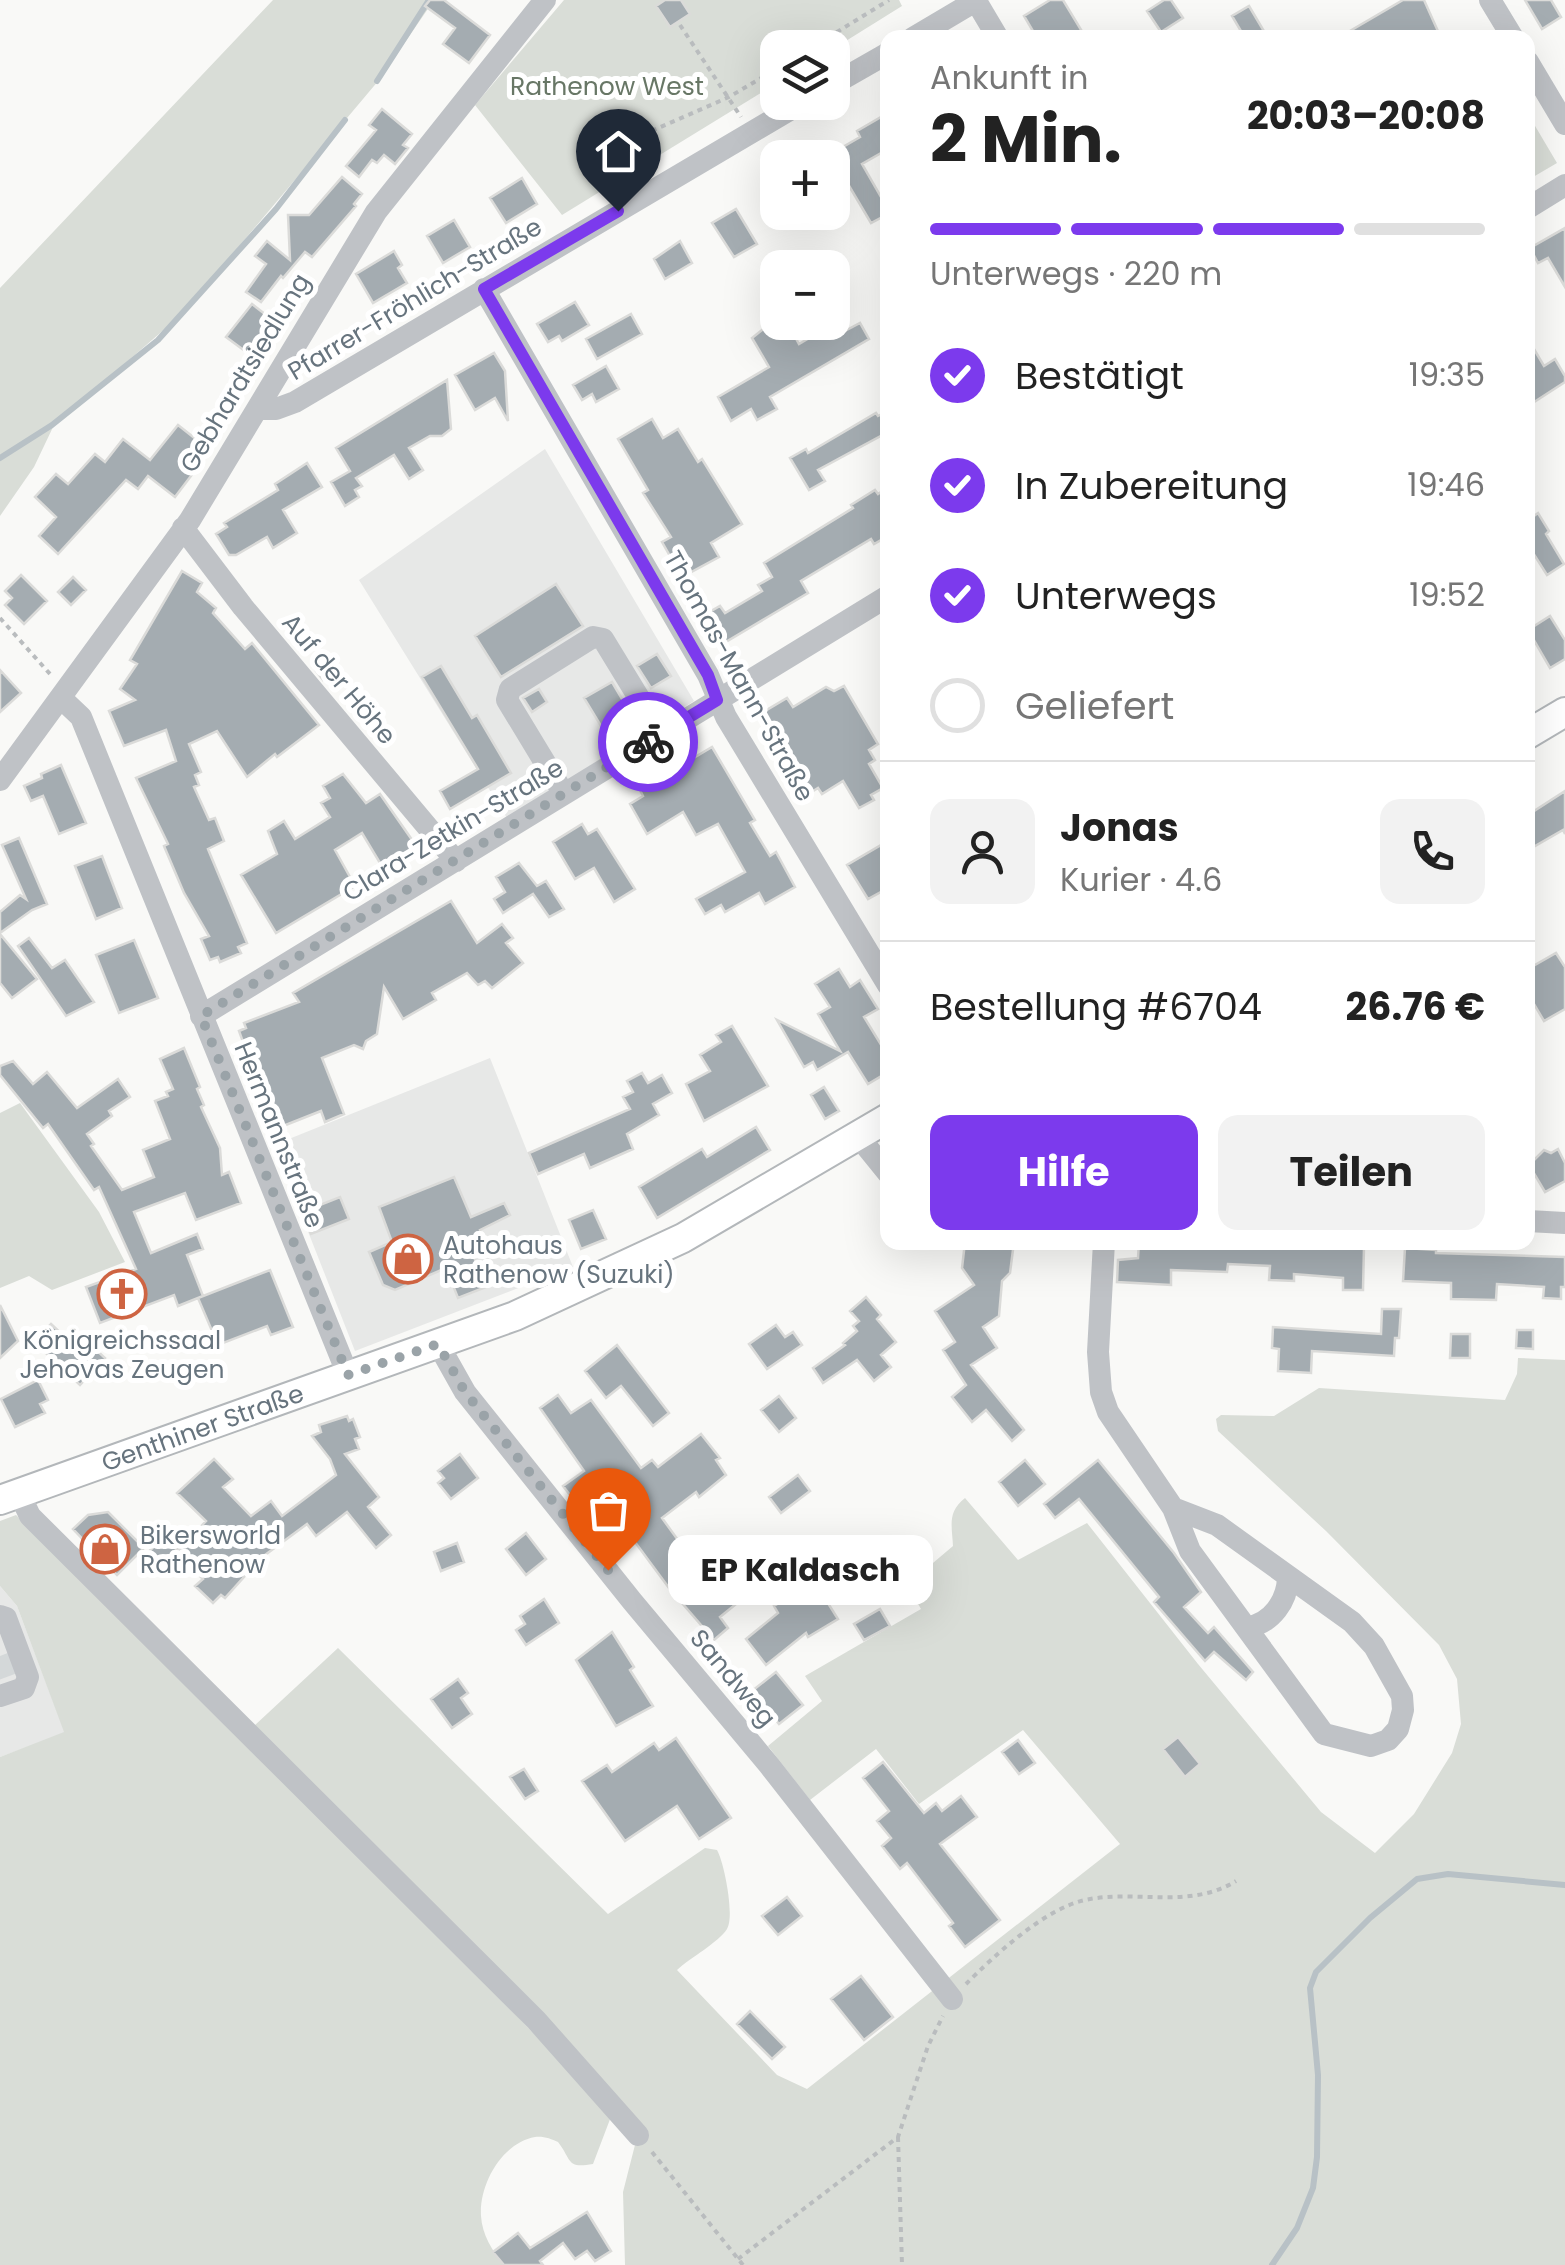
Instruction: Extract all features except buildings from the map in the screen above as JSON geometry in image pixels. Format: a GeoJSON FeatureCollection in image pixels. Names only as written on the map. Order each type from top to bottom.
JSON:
{"type":"FeatureCollection","features":[{"type":"Feature","properties":{"kind":"main road"},"geometry":{"type":"LineString","coordinates":[[1535,730],[1565,712]]}},
{"type":"Feature","properties":{"kind":"main road","name":"Genthiner Straße"},"geometry":{"type":"LineString","coordinates":[[10,1497],[515,1316],[642,1259],[746,1203],[880,1123]]}},
{"type":"Feature","properties":{"kind":"street","name":"Gebhardtsiedlung"},"geometry":{"type":"LineString","coordinates":[[0,780],[183,528],[376,212],[545,0]]}},
{"type":"Feature","properties":{"kind":"street"},"geometry":{"type":"LineString","coordinates":[[927,30],[976,0],[993,30]]}},
{"type":"Feature","properties":{"kind":"street"},"geometry":{"type":"LineString","coordinates":[[1490,0],[1508,30]]}},
{"type":"Feature","properties":{"kind":"street"},"geometry":{"type":"LineString","coordinates":[[850,75],[880,58]]}},
{"type":"Feature","properties":{"kind":"street"},"geometry":{"type":"LineString","coordinates":[[1535,74],[1565,124]]}},
{"type":"Feature","properties":{"kind":"street","name":"Pfarrer-Fröhlich-Straße"},"geometry":{"type":"LineString","coordinates":[[258,410],[276,410],[295,402],[773,120]]}},
{"type":"Feature","properties":{"kind":"street"},"geometry":{"type":"LineString","coordinates":[[1535,204],[1565,185]]}},
{"type":"Feature","properties":{"kind":"street","name":"Thomas-Mann-Straße"},"geometry":{"type":"LineString","coordinates":[[484,289],[708,675],[717,700],[880,972]]}},
{"type":"Feature","properties":{"kind":"street","name":"Auf der Höhe"},"geometry":{"type":"LineString","coordinates":[[183,528],[456,861]]}},
{"type":"Feature","properties":{"kind":"street","name":"Clara-Zetkin-Straße"},"geometry":{"type":"LineString","coordinates":[[201,1016],[880,601]]}},
{"type":"Feature","properties":{"kind":"street"},"geometry":{"type":"LineString","coordinates":[[564,794],[506,700],[510,688],[592,637],[603,639],[661,734]]}},
{"type":"Feature","properties":{"kind":"street","name":"Hermannstraße"},"geometry":{"type":"LineString","coordinates":[[64,696],[81,717],[348,1375]]}},
{"type":"Feature","properties":{"kind":"street"},"geometry":{"type":"LineString","coordinates":[[858,1136],[880,1163]]}},
{"type":"Feature","properties":{"kind":"street"},"geometry":{"type":"LineString","coordinates":[[1535,1221],[1565,1223]]}},
{"type":"Feature","properties":{"kind":"street"},"geometry":{"type":"LineString","coordinates":[[1104,1250],[1098,1352],[1101,1392],[1108,1412],[1173,1508],[1190,1551],[1324,1734],[1371,1746],[1388,1740],[1398,1729],[1402,1696],[1381,1656],[1352,1622],[1217,1525],[1173,1508]]}},
{"type":"Feature","properties":{"kind":"street","name":"Sandweg"},"geometry":{"type":"LineString","coordinates":[[438,1344],[465,1392],[769,1764],[952,1998]]}},
{"type":"Feature","properties":{"kind":"street"},"geometry":{"type":"LineString","coordinates":[[10,1497],[536,2020],[638,2135]]}},
{"type":"Feature","properties":{"kind":"street"},"geometry":{"type":"LineString","coordinates":[[1248,1627],[1260,1625],[1280,1607],[1288,1578]]}},
{"type":"Feature","properties":{"kind":"street"},"geometry":{"type":"LineString","coordinates":[[0,1616],[6,1618],[28,1678],[11,1688]]}},
{"type":"Feature","properties":{"kind":"path"},"geometry":{"type":"LineString","coordinates":[[840,30],[889,0]]}},
{"type":"Feature","properties":{"kind":"path"},"geometry":{"type":"LineString","coordinates":[[680,25],[752,133]]}},
{"type":"Feature","properties":{"kind":"path"},"geometry":{"type":"LineString","coordinates":[[610,118],[626,134],[638,137],[729,98],[760,79]]}},
{"type":"Feature","properties":{"kind":"path"},"geometry":{"type":"LineString","coordinates":[[0,618],[64,696]]}},
{"type":"Feature","properties":{"kind":"path"},"geometry":{"type":"LineString","coordinates":[[902,2265],[898,2137],[928,2046],[952,1998],[996,1954],[1070,1905],[1107,1897],[1181,1898],[1220,1890],[1236,1881]]}},
{"type":"Feature","properties":{"kind":"path"},"geometry":{"type":"LineString","coordinates":[[638,2135],[743,2265]]}},
{"type":"Feature","properties":{"kind":"path"},"geometry":{"type":"LineString","coordinates":[[738,2259],[898,2137]]}},
{"type":"Feature","properties":{"kind":"shaded area"},"geometry":{"type":"Polygon","coordinates":[[[545,449],[694,701],[507,818],[359,580],[545,449]]]}},
{"type":"Feature","properties":{"kind":"shaded area"},"geometry":{"type":"Polygon","coordinates":[[[490,1058],[573,1267],[355,1351],[274,1145],[490,1058]]]}},
{"type":"Feature","properties":{"kind":"shaded area"},"geometry":{"type":"Polygon","coordinates":[[[0,1586],[17,1606],[65,1733],[0,1757],[0,1586]]]}},
{"type":"Feature","properties":{"kind":"green space"},"geometry":{"type":"Polygon","coordinates":[[[273,0],[434,0],[379,80],[182,314],[54,425],[34,467],[0,516],[0,288],[273,0]]]}},
{"type":"Feature","properties":{"kind":"green space","name":"Rathenow West"},"geometry":{"type":"Polygon","coordinates":[[[564,0],[899,0],[902,6],[850,38],[850,30],[760,30],[760,93],[562,215],[475,105],[564,0]]]}},
{"type":"Feature","properties":{"kind":"green space"},"geometry":{"type":"Polygon","coordinates":[[[1535,126],[1557,163],[1535,176],[1535,126]]]}},
{"type":"Feature","properties":{"kind":"green space"},"geometry":{"type":"Polygon","coordinates":[[[20,1103],[99,1212],[125,1262],[52,1290],[29,1276],[0,1288],[0,1113],[20,1103]]]}},
{"type":"Feature","properties":{"kind":"green space"},"geometry":{"type":"Polygon","coordinates":[[[1518,1358],[1565,1360],[1565,2265],[625,2265],[623,2192],[636,2141],[254,1726],[338,1648],[608,1914],[705,1848],[717,1850],[729,1901],[727,1929],[677,1970],[777,2075],[807,2089],[1120,1844],[1023,1730],[919,1804],[876,1749],[810,1800],[768,1746],[822,1701],[805,1676],[921,1609],[907,1585],[953,1546],[952,1520],[959,1503],[965,1498],[1018,1560],[1087,1523],[1321,1812],[1375,1853],[1414,1814],[1452,1753],[1461,1724],[1457,1679],[1439,1645],[1326,1531],[1218,1431],[1216,1419],[1221,1415],[1274,1416],[1319,1388],[1505,1400],[1517,1374],[1518,1358]]]}},
{"type":"Feature","properties":{"kind":"green space"},"geometry":{"type":"Polygon","coordinates":[[[16,1515],[379,1874],[612,2114],[593,2164],[574,2164],[558,2142],[538,2137],[512,2147],[495,2167],[484,2191],[481,2216],[488,2242],[504,2265],[0,2265],[0,1757],[64,1732],[17,1606],[0,1586],[0,1521],[16,1515]]]}},
{"type":"Feature","properties":{"kind":"waterway"},"geometry":{"type":"LineString","coordinates":[[377,81],[429,0]]}},
{"type":"Feature","properties":{"kind":"waterway"},"geometry":{"type":"LineString","coordinates":[[0,458],[52,425],[158,340],[276,209],[345,120]]}},
{"type":"Feature","properties":{"kind":"waterway"},"geometry":{"type":"LineString","coordinates":[[1272,2265],[1297,2228],[1313,2188],[1318,2075],[1310,1988],[1316,1972],[1370,1918],[1417,1879],[1448,1874],[1565,1885]]}},
{"type":"Feature","properties":{"kind":"tunnel"},"geometry":{"type":"LineString","coordinates":[[0,1656],[8,1677]]}},
{"type":"Feature","properties":{"kind":"way so far"},"geometry":{"type":"LineString","coordinates":[[608,1570],[465,1392],[438,1344],[348,1375],[201,1016],[648,742]]}},
{"type":"Feature","properties":{"kind":"place","name":"Autohaus Rathenow (Suzuki)"},"geometry":{"type":"Point","coordinates":[408,1259]}},
{"type":"Feature","properties":{"kind":"place","name":"Königreichssaal Jehovas Zeugen"},"geometry":{"type":"Point","coordinates":[122,1294]}},
{"type":"Feature","properties":{"kind":"place","name":"Bikersworld Rathenow"},"geometry":{"type":"Point","coordinates":[105,1549]}},
{"type":"Feature","properties":{"kind":"place","name":"EP Kaldasch"},"geometry":{"type":"Point","coordinates":[608,1570]}},
{"type":"Feature","properties":{"kind":"route"},"geometry":{"type":"LineString","coordinates":[[618,211],[484,289],[708,675],[717,700],[648,742]]}}]}
